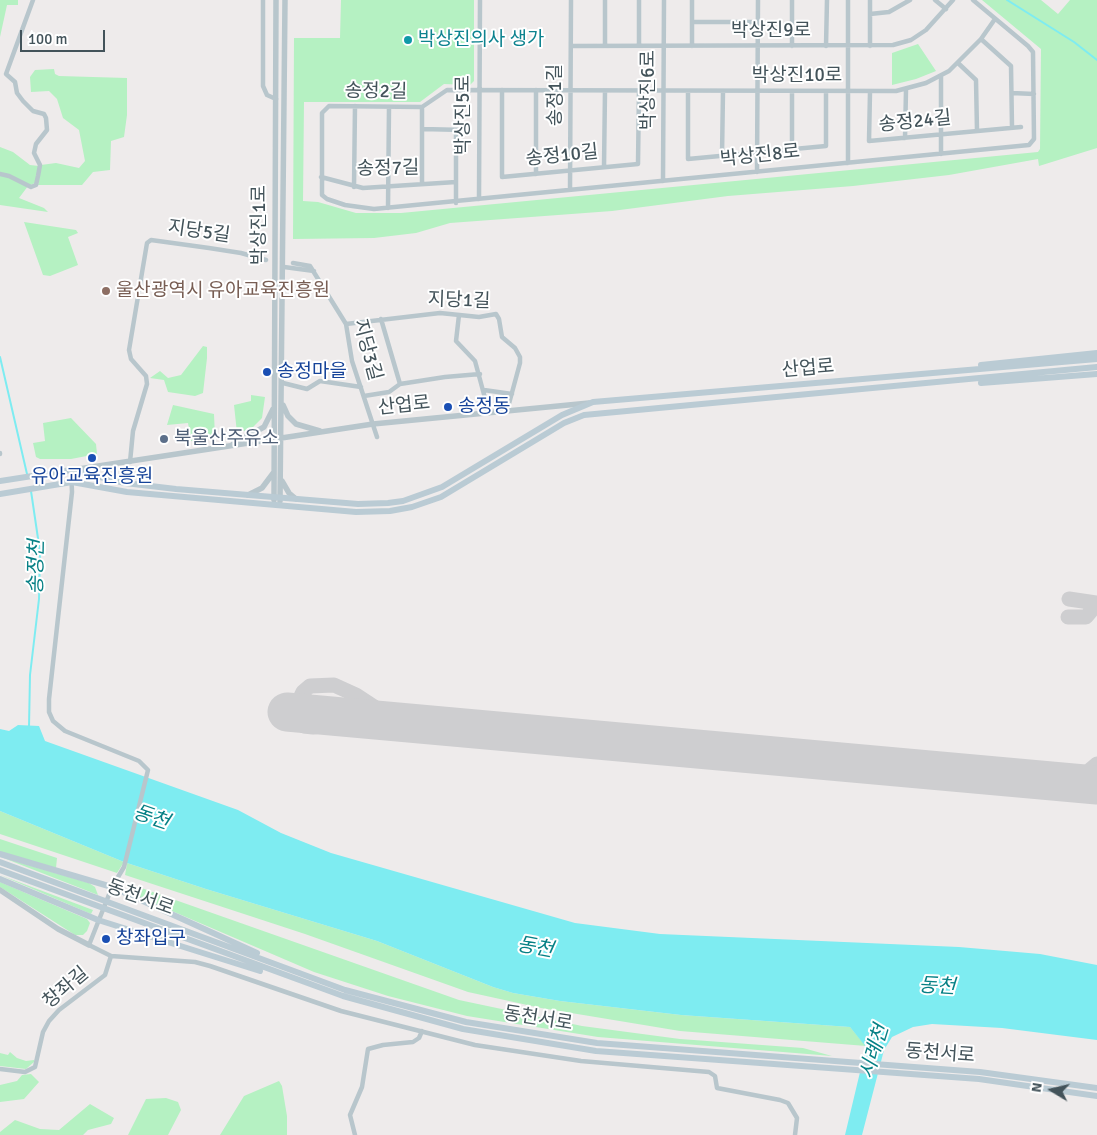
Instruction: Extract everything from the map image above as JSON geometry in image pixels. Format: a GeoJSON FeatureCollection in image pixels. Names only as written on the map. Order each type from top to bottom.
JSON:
{"type":"FeatureCollection","features":[{"type":"Feature","properties":{"kind":"main road","name":"산업로"},"geometry":{"type":"LineString","coordinates":[[904,376],[1016,361],[1097,354]]}},
{"type":"Feature","properties":{"kind":"main road","name":"산업로"},"geometry":{"type":"LineString","coordinates":[[593,402],[1097,359]]}},
{"type":"Feature","properties":{"kind":"main road","name":"산업로"},"geometry":{"type":"LineString","coordinates":[[72,482],[128,492],[374,513],[412,507],[447,493],[564,423],[584,415],[1097,367]]}},
{"type":"Feature","properties":{"kind":"main road","name":"산업로"},"geometry":{"type":"LineString","coordinates":[[904,386],[1017,381],[1097,374]]}},
{"type":"Feature","properties":{"kind":"main road"},"geometry":{"type":"LineString","coordinates":[[71,470],[138,485],[374,504],[422,495],[450,482],[562,415],[593,402]]}},
{"type":"Feature","properties":{"kind":"main road","name":"산업로"},"geometry":{"type":"LineString","coordinates":[[4,480],[71,470]]}},
{"type":"Feature","properties":{"kind":"main road"},"geometry":{"type":"LineString","coordinates":[[0,494],[72,482]]}},
{"type":"Feature","properties":{"kind":"main road"},"geometry":{"type":"LineString","coordinates":[[0,854],[112,887],[313,978]]}},
{"type":"Feature","properties":{"kind":"main road","name":"동천서로"},"geometry":{"type":"LineString","coordinates":[[0,862],[310,985],[421,1019],[555,1045],[647,1055],[1022,1076],[1097,1088]]}},
{"type":"Feature","properties":{"kind":"main road","name":"동천서로"},"geometry":{"type":"LineString","coordinates":[[0,870],[98,902]]}},
{"type":"Feature","properties":{"kind":"main road"},"geometry":{"type":"LineString","coordinates":[[0,879],[98,920],[310,985]]}},
{"type":"Feature","properties":{"kind":"main road","name":"동천서로"},"geometry":{"type":"LineString","coordinates":[[111,907],[387,1002],[514,1031],[647,1048],[844,1066]]}},
{"type":"Feature","properties":{"kind":"main road","name":"동천서로"},"geometry":{"type":"LineString","coordinates":[[912,1071],[1022,1084],[1097,1096]]}},
{"type":"Feature","properties":{"kind":"street"},"geometry":{"type":"LineString","coordinates":[[0,174],[9,176],[31,187],[36,185],[40,164],[34,152],[36,144],[47,130],[44,114],[33,111],[23,101],[17,93],[15,82],[6,74],[33,0]]}},
{"type":"Feature","properties":{"kind":"street"},"geometry":{"type":"LineString","coordinates":[[263,0],[263,86],[267,94],[276,99]]}},
{"type":"Feature","properties":{"kind":"street","name":"박상진1로"},"geometry":{"type":"LineString","coordinates":[[276,0],[274,402],[278,439]]}},
{"type":"Feature","properties":{"kind":"street","name":"박상진1로"},"geometry":{"type":"LineString","coordinates":[[278,450],[283,383],[285,0]]}},
{"type":"Feature","properties":{"kind":"street","name":"박상진5로"},"geometry":{"type":"LineString","coordinates":[[479,200],[480,0]]}},
{"type":"Feature","properties":{"kind":"street","name":"송정1길"},"geometry":{"type":"LineString","coordinates":[[570,190],[571,0]]}},
{"type":"Feature","properties":{"kind":"street"},"geometry":{"type":"LineString","coordinates":[[605,46],[606,0]]}},
{"type":"Feature","properties":{"kind":"street"},"geometry":{"type":"LineString","coordinates":[[639,0],[639,46]]}},
{"type":"Feature","properties":{"kind":"street","name":"박상진6로"},"geometry":{"type":"LineString","coordinates":[[664,0],[664,181]]}},
{"type":"Feature","properties":{"kind":"street"},"geometry":{"type":"LineString","coordinates":[[692,0],[692,46]]}},
{"type":"Feature","properties":{"kind":"street"},"geometry":{"type":"LineString","coordinates":[[757,172],[758,0]]}},
{"type":"Feature","properties":{"kind":"street"},"geometry":{"type":"LineString","coordinates":[[792,0],[792,46]]}},
{"type":"Feature","properties":{"kind":"street"},"geometry":{"type":"LineString","coordinates":[[826,46],[827,0]]}},
{"type":"Feature","properties":{"kind":"street"},"geometry":{"type":"LineString","coordinates":[[848,0],[848,163]]}},
{"type":"Feature","properties":{"kind":"street"},"geometry":{"type":"LineString","coordinates":[[870,0],[870,46]]}},
{"type":"Feature","properties":{"kind":"street"},"geometry":{"type":"LineString","coordinates":[[870,14],[889,12],[910,0]]}},
{"type":"Feature","properties":{"kind":"street"},"geometry":{"type":"LineString","coordinates":[[935,0],[946,9]]}},
{"type":"Feature","properties":{"kind":"street","name":"박상진9로"},"geometry":{"type":"LineString","coordinates":[[571,46],[893,46],[911,40],[926,30],[953,0]]}},
{"type":"Feature","properties":{"kind":"street","name":"박상진8로"},"geometry":{"type":"LineString","coordinates":[[322,196],[356,207],[388,208],[456,203],[1029,145],[1034,138],[1033,52],[973,0]]}},
{"type":"Feature","properties":{"kind":"street","name":"박상진10로"},"geometry":{"type":"LineString","coordinates":[[571,90],[870,92],[906,90],[941,76],[958,63],[981,39],[995,19]]}},
{"type":"Feature","properties":{"kind":"street"},"geometry":{"type":"LineString","coordinates":[[692,22],[757,22]]}},
{"type":"Feature","properties":{"kind":"street"},"geometry":{"type":"LineString","coordinates":[[981,39],[1011,66],[1012,127]]}},
{"type":"Feature","properties":{"kind":"street"},"geometry":{"type":"LineString","coordinates":[[958,63],[977,82],[977,131]]}},
{"type":"Feature","properties":{"kind":"street"},"geometry":{"type":"LineString","coordinates":[[941,76],[941,154]]}},
{"type":"Feature","properties":{"kind":"street","name":"송정10길"},"geometry":{"type":"LineString","coordinates":[[502,90],[502,177],[638,164],[639,91]]}},
{"type":"Feature","properties":{"kind":"street"},"geometry":{"type":"LineString","coordinates":[[536,90],[536,174]]}},
{"type":"Feature","properties":{"kind":"street","name":"송정2길"},"geometry":{"type":"LineString","coordinates":[[322,196],[323,110],[329,106],[422,107],[442,91],[571,90]]}},
{"type":"Feature","properties":{"kind":"street"},"geometry":{"type":"LineString","coordinates":[[604,90],[604,167]]}},
{"type":"Feature","properties":{"kind":"street"},"geometry":{"type":"LineString","coordinates":[[905,138],[906,90]]}},
{"type":"Feature","properties":{"kind":"street"},"geometry":{"type":"LineString","coordinates":[[688,91],[688,159],[826,146],[826,92]]}},
{"type":"Feature","properties":{"kind":"street"},"geometry":{"type":"LineString","coordinates":[[722,156],[723,91]]}},
{"type":"Feature","properties":{"kind":"street"},"geometry":{"type":"LineString","coordinates":[[792,91],[792,149]]}},
{"type":"Feature","properties":{"kind":"street","name":"송정24길"},"geometry":{"type":"LineString","coordinates":[[870,92],[869,141],[1021,127]]}},
{"type":"Feature","properties":{"kind":"street"},"geometry":{"type":"LineString","coordinates":[[1012,93],[1034,94]]}},
{"type":"Feature","properties":{"kind":"street"},"geometry":{"type":"LineString","coordinates":[[354,186],[355,106]]}},
{"type":"Feature","properties":{"kind":"street"},"geometry":{"type":"LineString","coordinates":[[388,208],[389,107]]}},
{"type":"Feature","properties":{"kind":"street"},"geometry":{"type":"LineString","coordinates":[[422,107],[422,184]]}},
{"type":"Feature","properties":{"kind":"street"},"geometry":{"type":"LineString","coordinates":[[422,129],[464,130]]}},
{"type":"Feature","properties":{"kind":"street"},"geometry":{"type":"LineString","coordinates":[[456,130],[456,203]]}},
{"type":"Feature","properties":{"kind":"street","name":"송정7길"},"geometry":{"type":"LineString","coordinates":[[321,177],[354,186],[388,187],[456,182]]}},
{"type":"Feature","properties":{"kind":"street","name":"지당5길"},"geometry":{"type":"LineString","coordinates":[[130,462],[133,431],[146,384],[146,376],[133,362],[129,350],[146,243],[151,240],[209,248],[241,253],[266,260]]}},
{"type":"Feature","properties":{"kind":"street"},"geometry":{"type":"LineString","coordinates":[[294,263],[306,264],[314,271]]}},
{"type":"Feature","properties":{"kind":"street"},"geometry":{"type":"LineString","coordinates":[[284,267],[314,271]]}},
{"type":"Feature","properties":{"kind":"street","name":"지당3길"},"geometry":{"type":"LineString","coordinates":[[314,271],[346,324],[352,361],[377,436]]}},
{"type":"Feature","properties":{"kind":"street","name":"지당1길"},"geometry":{"type":"LineString","coordinates":[[346,324],[440,313],[498,315],[502,337],[505,342],[515,348],[520,357],[507,411]]}},
{"type":"Feature","properties":{"kind":"street"},"geometry":{"type":"LineString","coordinates":[[459,315],[456,341],[475,361],[489,412]]}},
{"type":"Feature","properties":{"kind":"street"},"geometry":{"type":"LineString","coordinates":[[381,319],[400,384]]}},
{"type":"Feature","properties":{"kind":"street"},"geometry":{"type":"LineString","coordinates":[[364,396],[389,392],[400,384],[480,374]]}},
{"type":"Feature","properties":{"kind":"street"},"geometry":{"type":"LineString","coordinates":[[283,383],[307,389],[320,381],[361,387]]}},
{"type":"Feature","properties":{"kind":"street"},"geometry":{"type":"LineString","coordinates":[[484,390],[512,394]]}},
{"type":"Feature","properties":{"kind":"street"},"geometry":{"type":"LineString","coordinates":[[282,400],[288,416],[296,424],[324,432]]}},
{"type":"Feature","properties":{"kind":"street"},"geometry":{"type":"LineString","coordinates":[[227,447],[252,436],[264,427],[269,419],[274,402]]}},
{"type":"Feature","properties":{"kind":"street","name":"산업로"},"geometry":{"type":"LineString","coordinates":[[71,470],[373,424],[593,402]]}},
{"type":"Feature","properties":{"kind":"street"},"geometry":{"type":"LineString","coordinates":[[277,497],[280,475],[278,450]]}},
{"type":"Feature","properties":{"kind":"street"},"geometry":{"type":"LineString","coordinates":[[277,505],[275,470],[278,450]]}},
{"type":"Feature","properties":{"kind":"street"},"geometry":{"type":"LineString","coordinates":[[71,470],[72,482],[64,581],[49,712],[53,721],[65,731],[139,761],[146,766],[148,772],[126,863],[112,887],[89,945]]}},
{"type":"Feature","properties":{"kind":"street"},"geometry":{"type":"LineString","coordinates":[[248,495],[266,484],[275,470]]}},
{"type":"Feature","properties":{"kind":"street"},"geometry":{"type":"LineString","coordinates":[[280,475],[286,490],[296,499]]}},
{"type":"Feature","properties":{"kind":"street"},"geometry":{"type":"LineString","coordinates":[[0,890],[58,929],[111,956],[195,962],[341,1011],[518,1053],[582,1061],[709,1072],[715,1076],[717,1088],[788,1103],[796,1118],[795,1135]]}},
{"type":"Feature","properties":{"kind":"street","name":"창좌길"},"geometry":{"type":"LineString","coordinates":[[0,1069],[25,1072],[35,1068],[43,1032],[49,1021],[59,1010],[105,975],[111,956]]}},
{"type":"Feature","properties":{"kind":"street"},"geometry":{"type":"LineString","coordinates":[[355,1135],[350,1118],[362,1087],[368,1049],[396,1043],[413,1042],[419,1038],[422,1031]]}},
{"type":"Feature","properties":{"kind":"green space"},"geometry":{"type":"Polygon","coordinates":[[[0,0],[18,0],[18,5],[7,5],[0,37],[0,0]]]}},
{"type":"Feature","properties":{"kind":"green space"},"geometry":{"type":"Polygon","coordinates":[[[341,0],[474,0],[474,81],[470,85],[444,84],[420,102],[304,102],[303,201],[318,202],[356,213],[401,213],[1038,152],[1040,149],[1041,49],[982,0],[1041,0],[1058,14],[1070,0],[1097,0],[1097,148],[1039,166],[1038,159],[949,175],[853,186],[728,196],[612,211],[450,223],[416,233],[374,238],[293,239],[294,38],[340,38],[341,0]]]}},
{"type":"Feature","properties":{"kind":"green space"},"geometry":{"type":"Polygon","coordinates":[[[918,44],[936,71],[916,79],[892,85],[892,53],[918,44]]]}},
{"type":"Feature","properties":{"kind":"green space"},"geometry":{"type":"Polygon","coordinates":[[[54,69],[55,74],[59,76],[127,78],[127,115],[124,137],[111,141],[110,170],[93,172],[82,185],[38,185],[41,165],[56,163],[79,168],[85,161],[79,130],[63,118],[57,99],[49,91],[31,92],[30,77],[35,70],[54,69]]]}},
{"type":"Feature","properties":{"kind":"green space"},"geometry":{"type":"Polygon","coordinates":[[[0,147],[13,152],[30,165],[39,166],[35,183],[28,186],[19,198],[44,208],[48,212],[0,205],[0,147]]]}},
{"type":"Feature","properties":{"kind":"green space"},"geometry":{"type":"Polygon","coordinates":[[[24,222],[76,230],[78,233],[68,237],[78,265],[50,276],[43,275],[24,222]]]}},
{"type":"Feature","properties":{"kind":"green space"},"geometry":{"type":"Polygon","coordinates":[[[203,346],[207,347],[207,358],[203,393],[195,396],[168,392],[164,380],[150,378],[160,371],[168,378],[181,375],[203,346]]]}},
{"type":"Feature","properties":{"kind":"green space"},"geometry":{"type":"Polygon","coordinates":[[[251,395],[265,397],[262,418],[251,429],[237,433],[234,405],[251,401],[251,395]]]}},
{"type":"Feature","properties":{"kind":"green space"},"geometry":{"type":"Polygon","coordinates":[[[173,405],[214,414],[215,437],[191,441],[188,423],[167,425],[173,405]]]}},
{"type":"Feature","properties":{"kind":"green space"},"geometry":{"type":"Polygon","coordinates":[[[71,418],[96,444],[97,454],[71,459],[40,459],[36,457],[33,443],[45,441],[43,423],[71,418]]]}},
{"type":"Feature","properties":{"kind":"green space"},"geometry":{"type":"Polygon","coordinates":[[[0,811],[124,862],[117,873],[0,834],[0,811]]]}},
{"type":"Feature","properties":{"kind":"green space"},"geometry":{"type":"Polygon","coordinates":[[[0,839],[57,858],[56,868],[0,852],[0,839]]]}},
{"type":"Feature","properties":{"kind":"green space"},"geometry":{"type":"Polygon","coordinates":[[[1,857],[89,883],[95,887],[98,895],[1,857]]]}},
{"type":"Feature","properties":{"kind":"green space"},"geometry":{"type":"Polygon","coordinates":[[[124,862],[377,941],[493,987],[513,993],[560,1001],[681,1015],[850,1027],[866,1046],[680,1031],[541,1008],[468,992],[305,934],[125,875],[127,864],[124,862]]]}},
{"type":"Feature","properties":{"kind":"green space"},"geometry":{"type":"Polygon","coordinates":[[[0,875],[93,910],[91,914],[0,875]]]}},
{"type":"Feature","properties":{"kind":"green space"},"geometry":{"type":"Polygon","coordinates":[[[0,882],[87,919],[90,923],[87,931],[83,935],[75,935],[0,887],[0,882]]]}},
{"type":"Feature","properties":{"kind":"green space"},"geometry":{"type":"Polygon","coordinates":[[[130,884],[459,1000],[582,1026],[680,1039],[803,1048],[832,1056],[598,1037],[467,1016],[388,996],[314,972],[144,899],[127,890],[130,884]]]}},
{"type":"Feature","properties":{"kind":"green space"},"geometry":{"type":"Polygon","coordinates":[[[10,1052],[17,1058],[26,1061],[34,1060],[34,1062],[26,1069],[0,1066],[0,1053],[8,1055],[10,1052]]]}},
{"type":"Feature","properties":{"kind":"green space"},"geometry":{"type":"Polygon","coordinates":[[[31,1074],[39,1082],[24,1099],[0,1102],[0,1085],[17,1081],[22,1075],[31,1074]]]}},
{"type":"Feature","properties":{"kind":"green space"},"geometry":{"type":"Polygon","coordinates":[[[279,1081],[282,1086],[287,1116],[287,1135],[220,1135],[244,1096],[279,1081]]]}},
{"type":"Feature","properties":{"kind":"green space"},"geometry":{"type":"Polygon","coordinates":[[[166,1098],[178,1102],[181,1110],[168,1135],[128,1135],[146,1099],[166,1098]]]}},
{"type":"Feature","properties":{"kind":"green space"},"geometry":{"type":"Polygon","coordinates":[[[90,1104],[114,1118],[111,1124],[88,1130],[83,1135],[0,1135],[0,1132],[15,1120],[40,1129],[59,1130],[90,1104]]]}},
{"type":"Feature","properties":{"kind":"water"},"geometry":{"type":"Polygon","coordinates":[[[18,725],[39,726],[45,741],[238,810],[281,833],[331,853],[575,923],[660,934],[959,947],[1040,954],[1097,965],[1097,1040],[1002,1028],[932,1024],[913,1027],[892,1037],[884,1050],[862,1135],[845,1135],[866,1047],[850,1027],[681,1015],[560,1001],[513,993],[493,987],[377,941],[124,862],[0,811],[0,729],[9,731],[18,725]]]}},
{"type":"Feature","properties":{"kind":"waterway"},"geometry":{"type":"LineString","coordinates":[[1007,0],[1074,42],[1097,60]]}},
{"type":"Feature","properties":{"kind":"waterway","name":"송정천"},"geometry":{"type":"LineString","coordinates":[[0,357],[27,474]]}},
{"type":"Feature","properties":{"kind":"waterway","name":"송정천"},"geometry":{"type":"LineString","coordinates":[[29,727],[30,675],[39,599],[40,552],[31,491]]}},
{"type":"Feature","properties":{"kind":"taxiway"},"geometry":{"type":"LineString","coordinates":[[1069,599],[1097,603]]}},
{"type":"Feature","properties":{"kind":"taxiway"},"geometry":{"type":"LineString","coordinates":[[1068,617],[1086,617],[1097,604]]}},
{"type":"Feature","properties":{"kind":"taxiway"},"geometry":{"type":"LineString","coordinates":[[371,720],[313,727],[304,726],[298,720],[296,707],[303,692],[310,686],[334,685],[356,695],[394,720],[409,723]]}},
{"type":"Feature","properties":{"kind":"taxiway"},"geometry":{"type":"LineString","coordinates":[[1057,781],[1073,779],[1084,775],[1097,764]]}},
{"type":"Feature","properties":{"kind":"runway"},"geometry":{"type":"LineString","coordinates":[[287,712],[1097,785]]}},
{"type":"Feature","properties":{"kind":"place","name":"박상진의사 생가"},"geometry":{"type":"Point","coordinates":[408,40]}},
{"type":"Feature","properties":{"kind":"place","name":"울산광역시 유아교육진흥원"},"geometry":{"type":"Point","coordinates":[106,291]}},
{"type":"Feature","properties":{"kind":"place","name":"송정마을"},"geometry":{"type":"Point","coordinates":[267,372]}},
{"type":"Feature","properties":{"kind":"place","name":"송정동"},"geometry":{"type":"Point","coordinates":[448,407]}},
{"type":"Feature","properties":{"kind":"place","name":"북울산주유소"},"geometry":{"type":"Point","coordinates":[164,439]}},
{"type":"Feature","properties":{"kind":"place","name":"유아교육진흥원"},"geometry":{"type":"Point","coordinates":[92,458]}},
{"type":"Feature","properties":{"kind":"place","name":"창좌입구"},"geometry":{"type":"Point","coordinates":[106,939]}},
{"type":"Feature","properties":{"kind":"water label","name":"동천"},"geometry":{"type":"Point","coordinates":[151,818]}},
{"type":"Feature","properties":{"kind":"water label","name":"동천"},"geometry":{"type":"Point","coordinates":[535,948]}},
{"type":"Feature","properties":{"kind":"water label","name":"동천"},"geometry":{"type":"Point","coordinates":[937,987]}},
{"type":"Feature","properties":{"kind":"water label","name":"시례천"},"geometry":{"type":"Point","coordinates":[875,1052]}}]}
